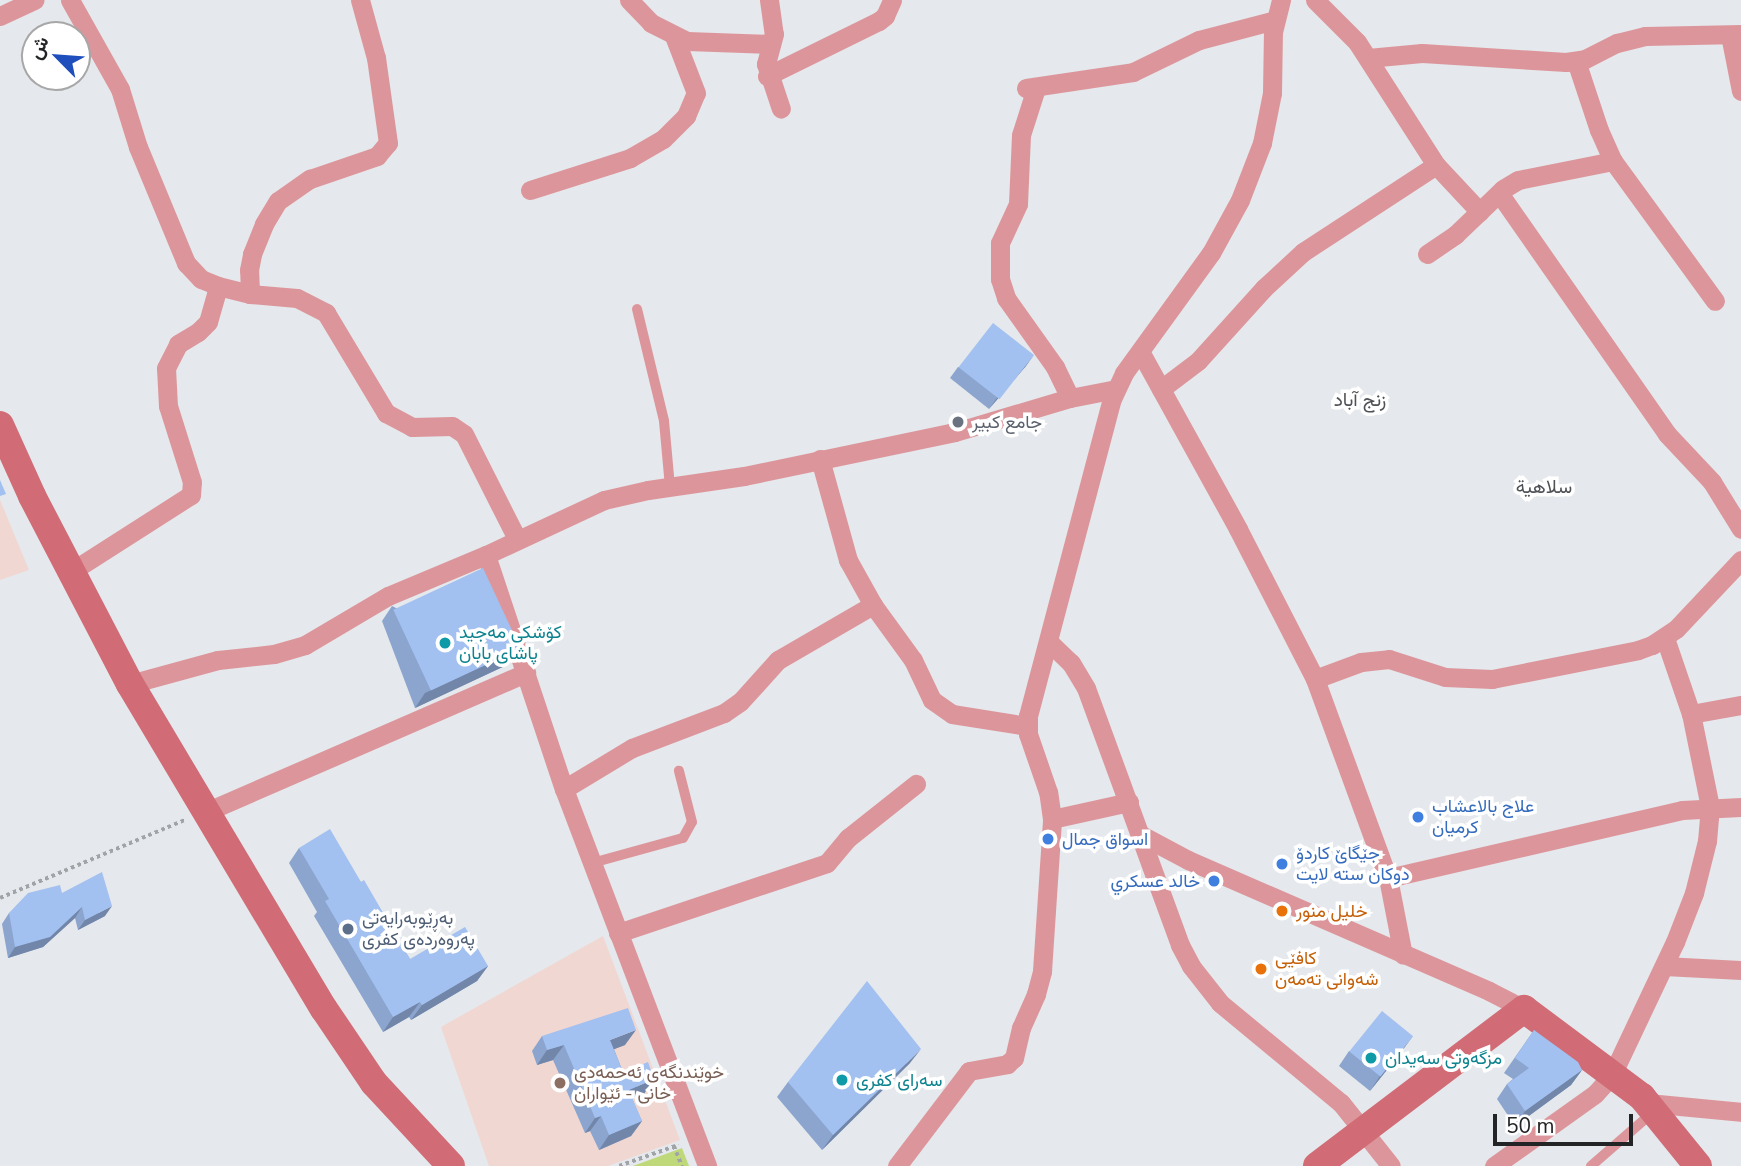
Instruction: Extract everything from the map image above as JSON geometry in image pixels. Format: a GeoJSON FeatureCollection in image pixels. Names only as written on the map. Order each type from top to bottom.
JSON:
{"type":"FeatureCollection","features":[{"type":"Feature","properties":{"kind":"street"},"geometry":{"type":"LineString","coordinates":[[0,16],[34,0]]}},
{"type":"Feature","properties":{"kind":"street"},"geometry":{"type":"LineString","coordinates":[[70,0],[120,89],[138,147],[186,263],[201,279],[218,286],[250,294],[297,298],[326,313],[380,406],[394,420],[412,427],[452,426],[464,433],[517,539]]}},
{"type":"Feature","properties":{"kind":"street"},"geometry":{"type":"LineString","coordinates":[[250,294],[248,270],[252,254],[264,223],[278,201],[310,179],[377,156],[388,143],[376,58],[360,0]]}},
{"type":"Feature","properties":{"kind":"street"},"geometry":{"type":"LineString","coordinates":[[629,0],[651,23],[674,36],[700,43],[771,44]]}},
{"type":"Feature","properties":{"kind":"street"},"geometry":{"type":"LineString","coordinates":[[769,0],[774,23],[766,64],[767,76],[781,109]]}},
{"type":"Feature","properties":{"kind":"street"},"geometry":{"type":"LineString","coordinates":[[767,76],[879,21],[885,16],[892,0]]}},
{"type":"Feature","properties":{"kind":"street"},"geometry":{"type":"LineString","coordinates":[[897,1166],[969,1071],[1007,1064],[1016,1054],[1021,1028],[1042,971],[1052,819],[1048,792],[1027,726],[1116,389],[1211,253],[1252,172],[1270,110],[1272,45],[1275,20],[1282,0]]}},
{"type":"Feature","properties":{"kind":"street"},"geometry":{"type":"LineString","coordinates":[[1315,0],[1344,27],[1368,58],[1436,165],[1480,212]]}},
{"type":"Feature","properties":{"kind":"street"},"geometry":{"type":"LineString","coordinates":[[1070,398],[1055,367],[1006,298],[1000,279],[1000,243],[1018,204],[1021,135],[1031,88],[1133,72],[1212,36],[1275,20]]}},
{"type":"Feature","properties":{"kind":"street"},"geometry":{"type":"LineString","coordinates":[[1368,58],[1422,53],[1576,61],[1632,38],[1735,35],[1741,91]]}},
{"type":"Feature","properties":{"kind":"street"},"geometry":{"type":"LineString","coordinates":[[530,190],[630,158],[663,139],[686,116],[696,93],[674,36]]}},
{"type":"Feature","properties":{"kind":"street"},"geometry":{"type":"LineString","coordinates":[[1576,61],[1599,131],[1613,161],[1715,301]]}},
{"type":"Feature","properties":{"kind":"street"},"geometry":{"type":"LineString","coordinates":[[1427,254],[1480,212],[1499,193],[1527,177],[1613,161]]}},
{"type":"Feature","properties":{"kind":"street"},"geometry":{"type":"LineString","coordinates":[[1161,389],[1198,361],[1264,288],[1303,252],[1436,165]]}},
{"type":"Feature","properties":{"kind":"street"},"geometry":{"type":"LineString","coordinates":[[1499,193],[1667,434],[1712,482],[1741,529]]}},
{"type":"Feature","properties":{"kind":"street"},"geometry":{"type":"LineString","coordinates":[[72,571],[191,495],[192,482],[168,407],[166,368],[178,344],[198,332],[208,322],[218,286]]}},
{"type":"Feature","properties":{"kind":"street"},"geometry":{"type":"LineString","coordinates":[[1141,352],[1245,540],[1315,679],[1388,878],[1403,955]]}},
{"type":"Feature","properties":{"kind":"street"},"geometry":{"type":"LineString","coordinates":[[130,684],[218,660],[274,654],[305,645],[388,596],[486,555],[604,500],[744,476],[955,432],[1070,398],[1116,389]]}},
{"type":"Feature","properties":{"kind":"street"},"geometry":{"type":"LineString","coordinates":[[0,425],[130,684],[348,1046],[403,1117],[451,1166]]}},
{"type":"Feature","properties":{"kind":"street"},"geometry":{"type":"LineString","coordinates":[[820,459],[842,543],[873,605],[901,641],[938,705],[959,716],[1027,726]]}},
{"type":"Feature","properties":{"kind":"street"},"geometry":{"type":"LineString","coordinates":[[486,555],[564,789],[707,1166]]}},
{"type":"Feature","properties":{"kind":"street"},"geometry":{"type":"LineString","coordinates":[[1315,679],[1361,663],[1389,659],[1460,679],[1509,677],[1638,650],[1665,638],[1741,560]]}},
{"type":"Feature","properties":{"kind":"street"},"geometry":{"type":"LineString","coordinates":[[564,789],[632,748],[724,713],[740,702],[778,660],[873,605]]}},
{"type":"Feature","properties":{"kind":"street"},"geometry":{"type":"LineString","coordinates":[[1494,1166],[1595,1094],[1612,1075],[1664,966],[1694,892],[1707,841],[1710,807],[1691,715],[1665,638]]}},
{"type":"Feature","properties":{"kind":"street"},"geometry":{"type":"LineString","coordinates":[[1049,642],[1080,675],[1180,945],[1205,985],[1238,1018],[1326,1089],[1365,1129],[1391,1166]]}},
{"type":"Feature","properties":{"kind":"street"},"geometry":{"type":"LineString","coordinates":[[208,811],[526,673]]}},
{"type":"Feature","properties":{"kind":"street"},"geometry":{"type":"LineString","coordinates":[[1691,715],[1741,705]]}},
{"type":"Feature","properties":{"kind":"street"},"geometry":{"type":"LineString","coordinates":[[618,933],[827,863],[848,838],[916,784]]}},
{"type":"Feature","properties":{"kind":"street"},"geometry":{"type":"LineString","coordinates":[[1052,819],[1129,802]]}},
{"type":"Feature","properties":{"kind":"street"},"geometry":{"type":"LineString","coordinates":[[1388,878],[1654,816],[1710,807],[1741,807]]}},
{"type":"Feature","properties":{"kind":"street"},"geometry":{"type":"LineString","coordinates":[[1141,835],[1188,860],[1524,1009],[1652,1107],[1698,1166]]}},
{"type":"Feature","properties":{"kind":"street"},"geometry":{"type":"LineString","coordinates":[[1664,966],[1741,970]]}},
{"type":"Feature","properties":{"kind":"street"},"geometry":{"type":"LineString","coordinates":[[1317,1166],[1524,1009]]}},
{"type":"Feature","properties":{"kind":"street"},"geometry":{"type":"LineString","coordinates":[[1652,1107],[1741,1112]]}},
{"type":"Feature","properties":{"kind":"lane"},"geometry":{"type":"LineString","coordinates":[[637,309],[664,421],[670,488]]}},
{"type":"Feature","properties":{"kind":"lane"},"geometry":{"type":"LineString","coordinates":[[592,863],[683,838],[692,822],[679,771]]}},
{"type":"Feature","properties":{"kind":"lane"},"geometry":{"type":"LineString","coordinates":[[1591,1166],[1652,1107]]}},
{"type":"Feature","properties":{"kind":"path"},"geometry":{"type":"LineString","coordinates":[[0,898],[208,811]]}},
{"type":"Feature","properties":{"kind":"path"},"geometry":{"type":"LineString","coordinates":[[619,1166],[697,1138]]}},
{"type":"Feature","properties":{"kind":"path"},"geometry":{"type":"LineString","coordinates":[[674,1146],[682,1166]]}},
{"type":"Feature","properties":{"kind":"shaded area"},"geometry":{"type":"Polygon","coordinates":[[[0,500],[29,570],[0,580],[0,500]]]}},
{"type":"Feature","properties":{"kind":"shaded area","name":"خوێندنگەی ئەحمەدی خانی - ئێواران"},"geometry":{"type":"Polygon","coordinates":[[[603,936],[680,1140],[608,1166],[489,1166],[441,1027],[603,936]]]}},
{"type":"Feature","properties":{"kind":"green space"},"geometry":{"type":"Polygon","coordinates":[[[682,1148],[689,1166],[633,1166],[682,1148]]]}},
{"type":"Feature","properties":{"kind":"building"},"geometry":{"type":"Polygon","coordinates":[[[993,323],[1034,355],[999,399],[959,367],[993,323]]]}},
{"type":"Feature","properties":{"kind":"building"},"geometry":{"type":"Polygon","coordinates":[[[0,480],[6,494],[0,496],[0,480]]]}},
{"type":"Feature","properties":{"kind":"building","name":"کۆشکی مەجید پاشای بابان"},"geometry":{"type":"Polygon","coordinates":[[[483,568],[521,649],[431,691],[393,610],[483,568]]]}},
{"type":"Feature","properties":{"kind":"building","name":"بەڕێوبەرایەتی پەروەردەی کفری"},"geometry":{"type":"Polygon","coordinates":[[[330,829],[361,882],[364,880],[410,959],[465,927],[488,966],[422,1005],[420,1002],[393,1017],[325,901],[329,899],[299,848],[330,829]]]}},
{"type":"Feature","properties":{"kind":"building"},"geometry":{"type":"Polygon","coordinates":[[[102,872],[112,906],[85,920],[82,907],[50,937],[15,947],[9,913],[28,893],[60,885],[62,893],[102,872]]]}},
{"type":"Feature","properties":{"kind":"building","name":"سەرای کفری"},"geometry":{"type":"Polygon","coordinates":[[[867,981],[921,1049],[833,1135],[788,1082],[867,981]]]}},
{"type":"Feature","properties":{"kind":"building"},"geometry":{"type":"Polygon","coordinates":[[[628,1008],[636,1030],[610,1040],[623,1072],[648,1062],[654,1079],[629,1090],[642,1121],[609,1135],[601,1116],[595,1118],[564,1045],[547,1050],[542,1036],[628,1008]]]}},
{"type":"Feature","properties":{"kind":"building","name":"مزگەوتی سەیدان"},"geometry":{"type":"Polygon","coordinates":[[[1382,1011],[1413,1036],[1380,1077],[1349,1051],[1382,1011]]]}},
{"type":"Feature","properties":{"kind":"building"},"geometry":{"type":"Polygon","coordinates":[[[1534,1030],[1578,1062],[1582,1070],[1525,1111],[1507,1084],[1529,1068],[1515,1058],[1534,1030]]]}},
{"type":"Feature","properties":{"kind":"place","name":"جامع كبير"},"geometry":{"type":"Point","coordinates":[958,422]}},
{"type":"Feature","properties":{"kind":"place","name":"کۆشکی مەجید پاشای بابان"},"geometry":{"type":"Point","coordinates":[445,643]}},
{"type":"Feature","properties":{"kind":"place","name":"علاج بالاعشاب كرميان"},"geometry":{"type":"Point","coordinates":[1418,817]}},
{"type":"Feature","properties":{"kind":"place","name":"اسواق جمال"},"geometry":{"type":"Point","coordinates":[1048,839]}},
{"type":"Feature","properties":{"kind":"place","name":"جێگاێ کاردۆ دوکان ستە لایت"},"geometry":{"type":"Point","coordinates":[1282,864]}},
{"type":"Feature","properties":{"kind":"place","name":"خالد عسکري"},"geometry":{"type":"Point","coordinates":[1214,881]}},
{"type":"Feature","properties":{"kind":"place","name":"خلیل منور"},"geometry":{"type":"Point","coordinates":[1282,911]}},
{"type":"Feature","properties":{"kind":"place","name":"بەڕێوبەرایەتی پەروەردەی کفری"},"geometry":{"type":"Point","coordinates":[348,929]}},
{"type":"Feature","properties":{"kind":"place","name":"کافێی شەوانی تەمەن"},"geometry":{"type":"Point","coordinates":[1261,969]}},
{"type":"Feature","properties":{"kind":"place","name":"مزگەوتی سەیدان"},"geometry":{"type":"Point","coordinates":[1371,1058]}},
{"type":"Feature","properties":{"kind":"place","name":"سەرای کفری"},"geometry":{"type":"Point","coordinates":[842,1080]}},
{"type":"Feature","properties":{"kind":"place","name":"خوێندنگەی ئەحمەدی خانی - ئێواران"},"geometry":{"type":"Point","coordinates":[560,1083]}},
{"type":"Feature","properties":{"kind":"district","name":"زنج آباد"},"geometry":{"type":"Point","coordinates":[1360,401]}},
{"type":"Feature","properties":{"kind":"district","name":"سلاهية"},"geometry":{"type":"Point","coordinates":[1544,488]}}]}
